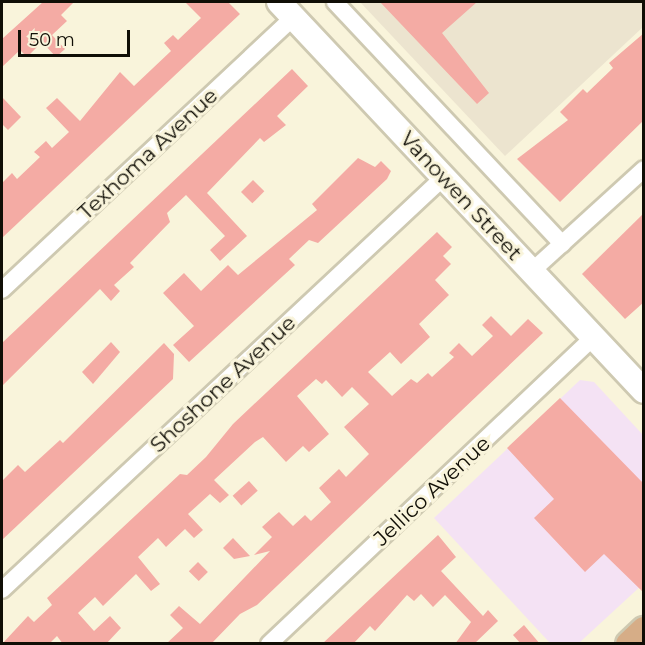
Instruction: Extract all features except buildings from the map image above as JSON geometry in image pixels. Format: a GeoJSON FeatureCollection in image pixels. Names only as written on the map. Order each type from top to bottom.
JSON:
{"type":"FeatureCollection","features":[{"type":"Feature","properties":{"kind":"main road","name":"Vanowen Street"},"geometry":{"type":"LineString","coordinates":[[287,9],[644,390]]}},
{"type":"Feature","properties":{"kind":"main road"},"geometry":{"type":"LineString","coordinates":[[629,644],[644,630]]}},
{"type":"Feature","properties":{"kind":"street","name":"Vanowen Street"},"geometry":{"type":"LineString","coordinates":[[335,2],[562,244]]}},
{"type":"Feature","properties":{"kind":"street","name":"Texhoma Avenue"},"geometry":{"type":"LineString","coordinates":[[2,291],[287,9]]}},
{"type":"Feature","properties":{"kind":"street"},"geometry":{"type":"LineString","coordinates":[[532,272],[644,168]]}},
{"type":"Feature","properties":{"kind":"street","name":"Shoshone Avenue"},"geometry":{"type":"LineString","coordinates":[[2,590],[444,177]]}},
{"type":"Feature","properties":{"kind":"street","name":"Jellico Avenue"},"geometry":{"type":"LineString","coordinates":[[269,644],[594,337]]}},
{"type":"Feature","properties":{"kind":"shaded area"},"geometry":{"type":"Polygon","coordinates":[[[360,2],[643,2],[643,27],[505,156],[360,2]]]}},
{"type":"Feature","properties":{"kind":"shaded area"},"geometry":{"type":"Polygon","coordinates":[[[580,380],[594,382],[643,435],[643,584],[579,643],[550,643],[434,518],[580,380]]]}}]}
